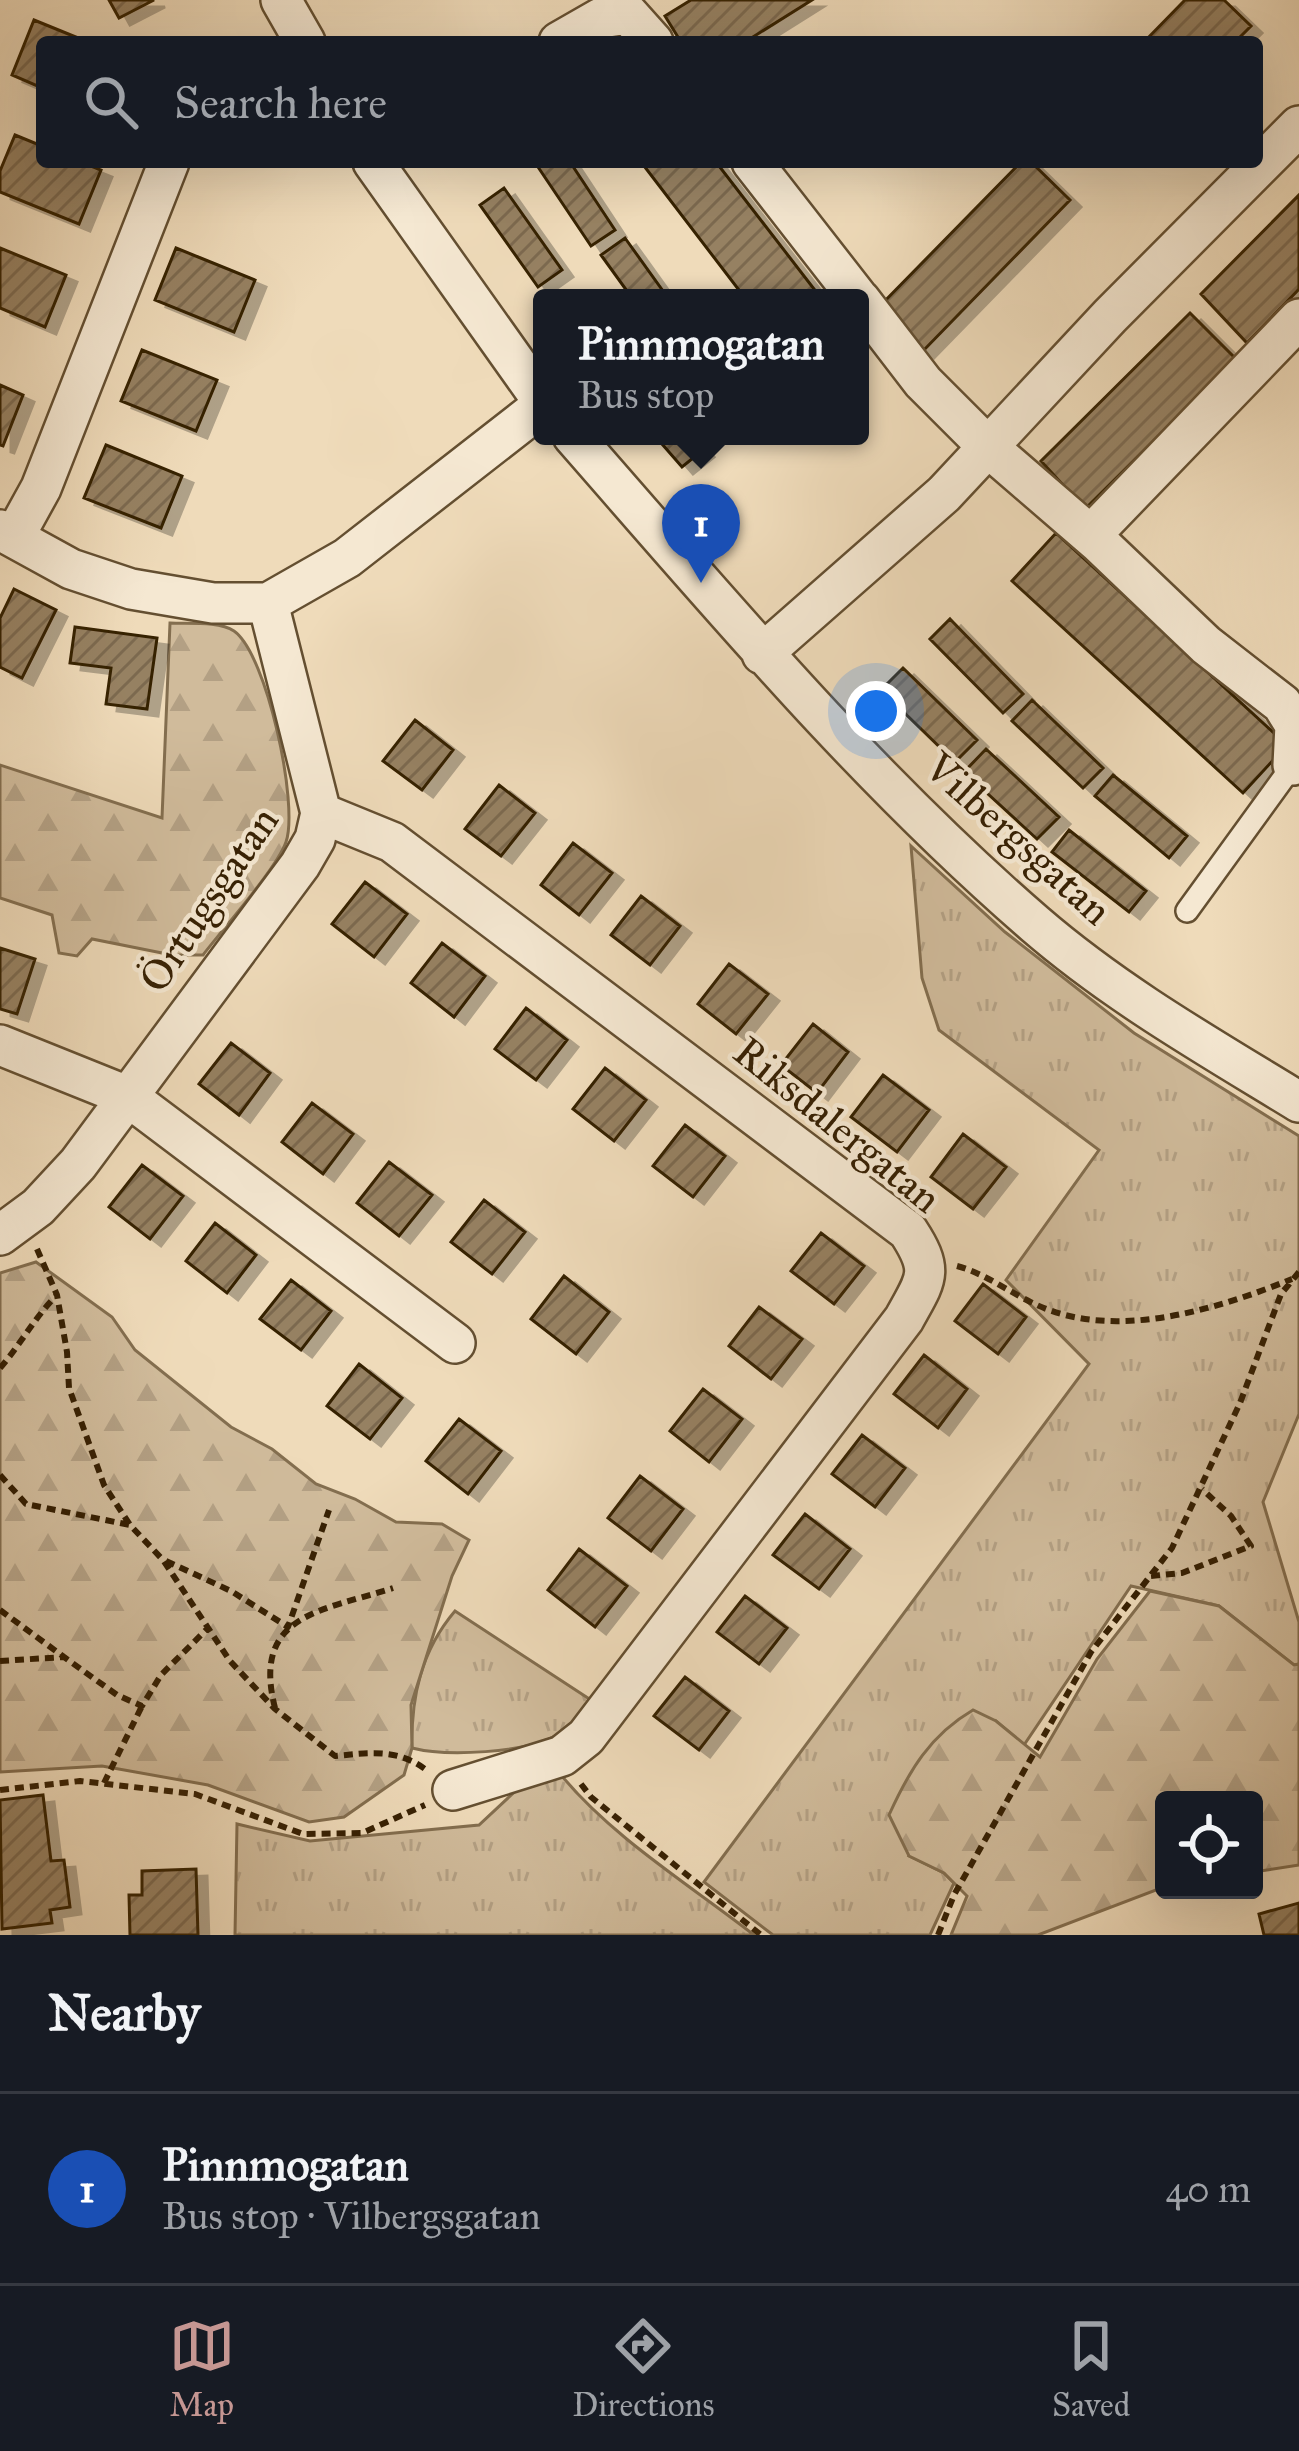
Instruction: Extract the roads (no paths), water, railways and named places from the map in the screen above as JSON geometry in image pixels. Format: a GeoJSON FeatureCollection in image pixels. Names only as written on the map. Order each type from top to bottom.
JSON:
{"type":"FeatureCollection","features":[{"type":"Feature","properties":{"kind":"street"},"geometry":{"type":"LineString","coordinates":[[280,0],[301,36]]}},
{"type":"Feature","properties":{"kind":"street"},"geometry":{"type":"LineString","coordinates":[[570,36],[602,19],[635,14]]}},
{"type":"Feature","properties":{"kind":"street"},"geometry":{"type":"LineString","coordinates":[[1263,163],[1299,127]]}},
{"type":"Feature","properties":{"kind":"street"},"geometry":{"type":"LineString","coordinates":[[167,168],[41,488],[7,533],[71,569],[131,589],[213,603],[268,603],[347,558],[533,410]]}},
{"type":"Feature","properties":{"kind":"street"},"geometry":{"type":"LineString","coordinates":[[377,168],[533,390]]}},
{"type":"Feature","properties":{"kind":"street"},"geometry":{"type":"LineString","coordinates":[[757,168],[851,289]]}},
{"type":"Feature","properties":{"kind":"street"},"geometry":{"type":"LineString","coordinates":[[762,654],[944,494],[1110,316],[1258,168]]}},
{"type":"Feature","properties":{"kind":"street"},"geometry":{"type":"LineString","coordinates":[[869,312],[923,382],[988,447],[1206,645],[1294,710],[1293,765]]}},
{"type":"Feature","properties":{"kind":"street"},"geometry":{"type":"LineString","coordinates":[[1091,536],[1299,319]]}},
{"type":"Feature","properties":{"kind":"street","name":"Vilbergsgatan"},"geometry":{"type":"LineString","coordinates":[[581,445],[762,654],[879,778],[1037,926],[1177,1029],[1299,1102]]}},
{"type":"Feature","properties":{"kind":"street","name":"Örtugsgatan"},"geometry":{"type":"LineString","coordinates":[[4,1232],[38,1207],[78,1164],[315,839],[321,813],[268,603]]}},
{"type":"Feature","properties":{"kind":"street","name":"Riksdalergatan"},"geometry":{"type":"LineString","coordinates":[[321,813],[392,842],[908,1231],[925,1257],[927,1278],[904,1319],[586,1737],[562,1756],[453,1790]]}},
{"type":"Feature","properties":{"kind":"street"},"geometry":{"type":"LineString","coordinates":[[0,1045],[127,1096],[455,1343]]}},
{"type":"Feature","properties":{"kind":"lane"},"geometry":{"type":"LineString","coordinates":[[1186,911],[1293,765]]}},
{"type":"Feature","properties":{"kind":"place","name":"Pinnmogatan"},"geometry":{"type":"Point","coordinates":[701,583]}}]}
